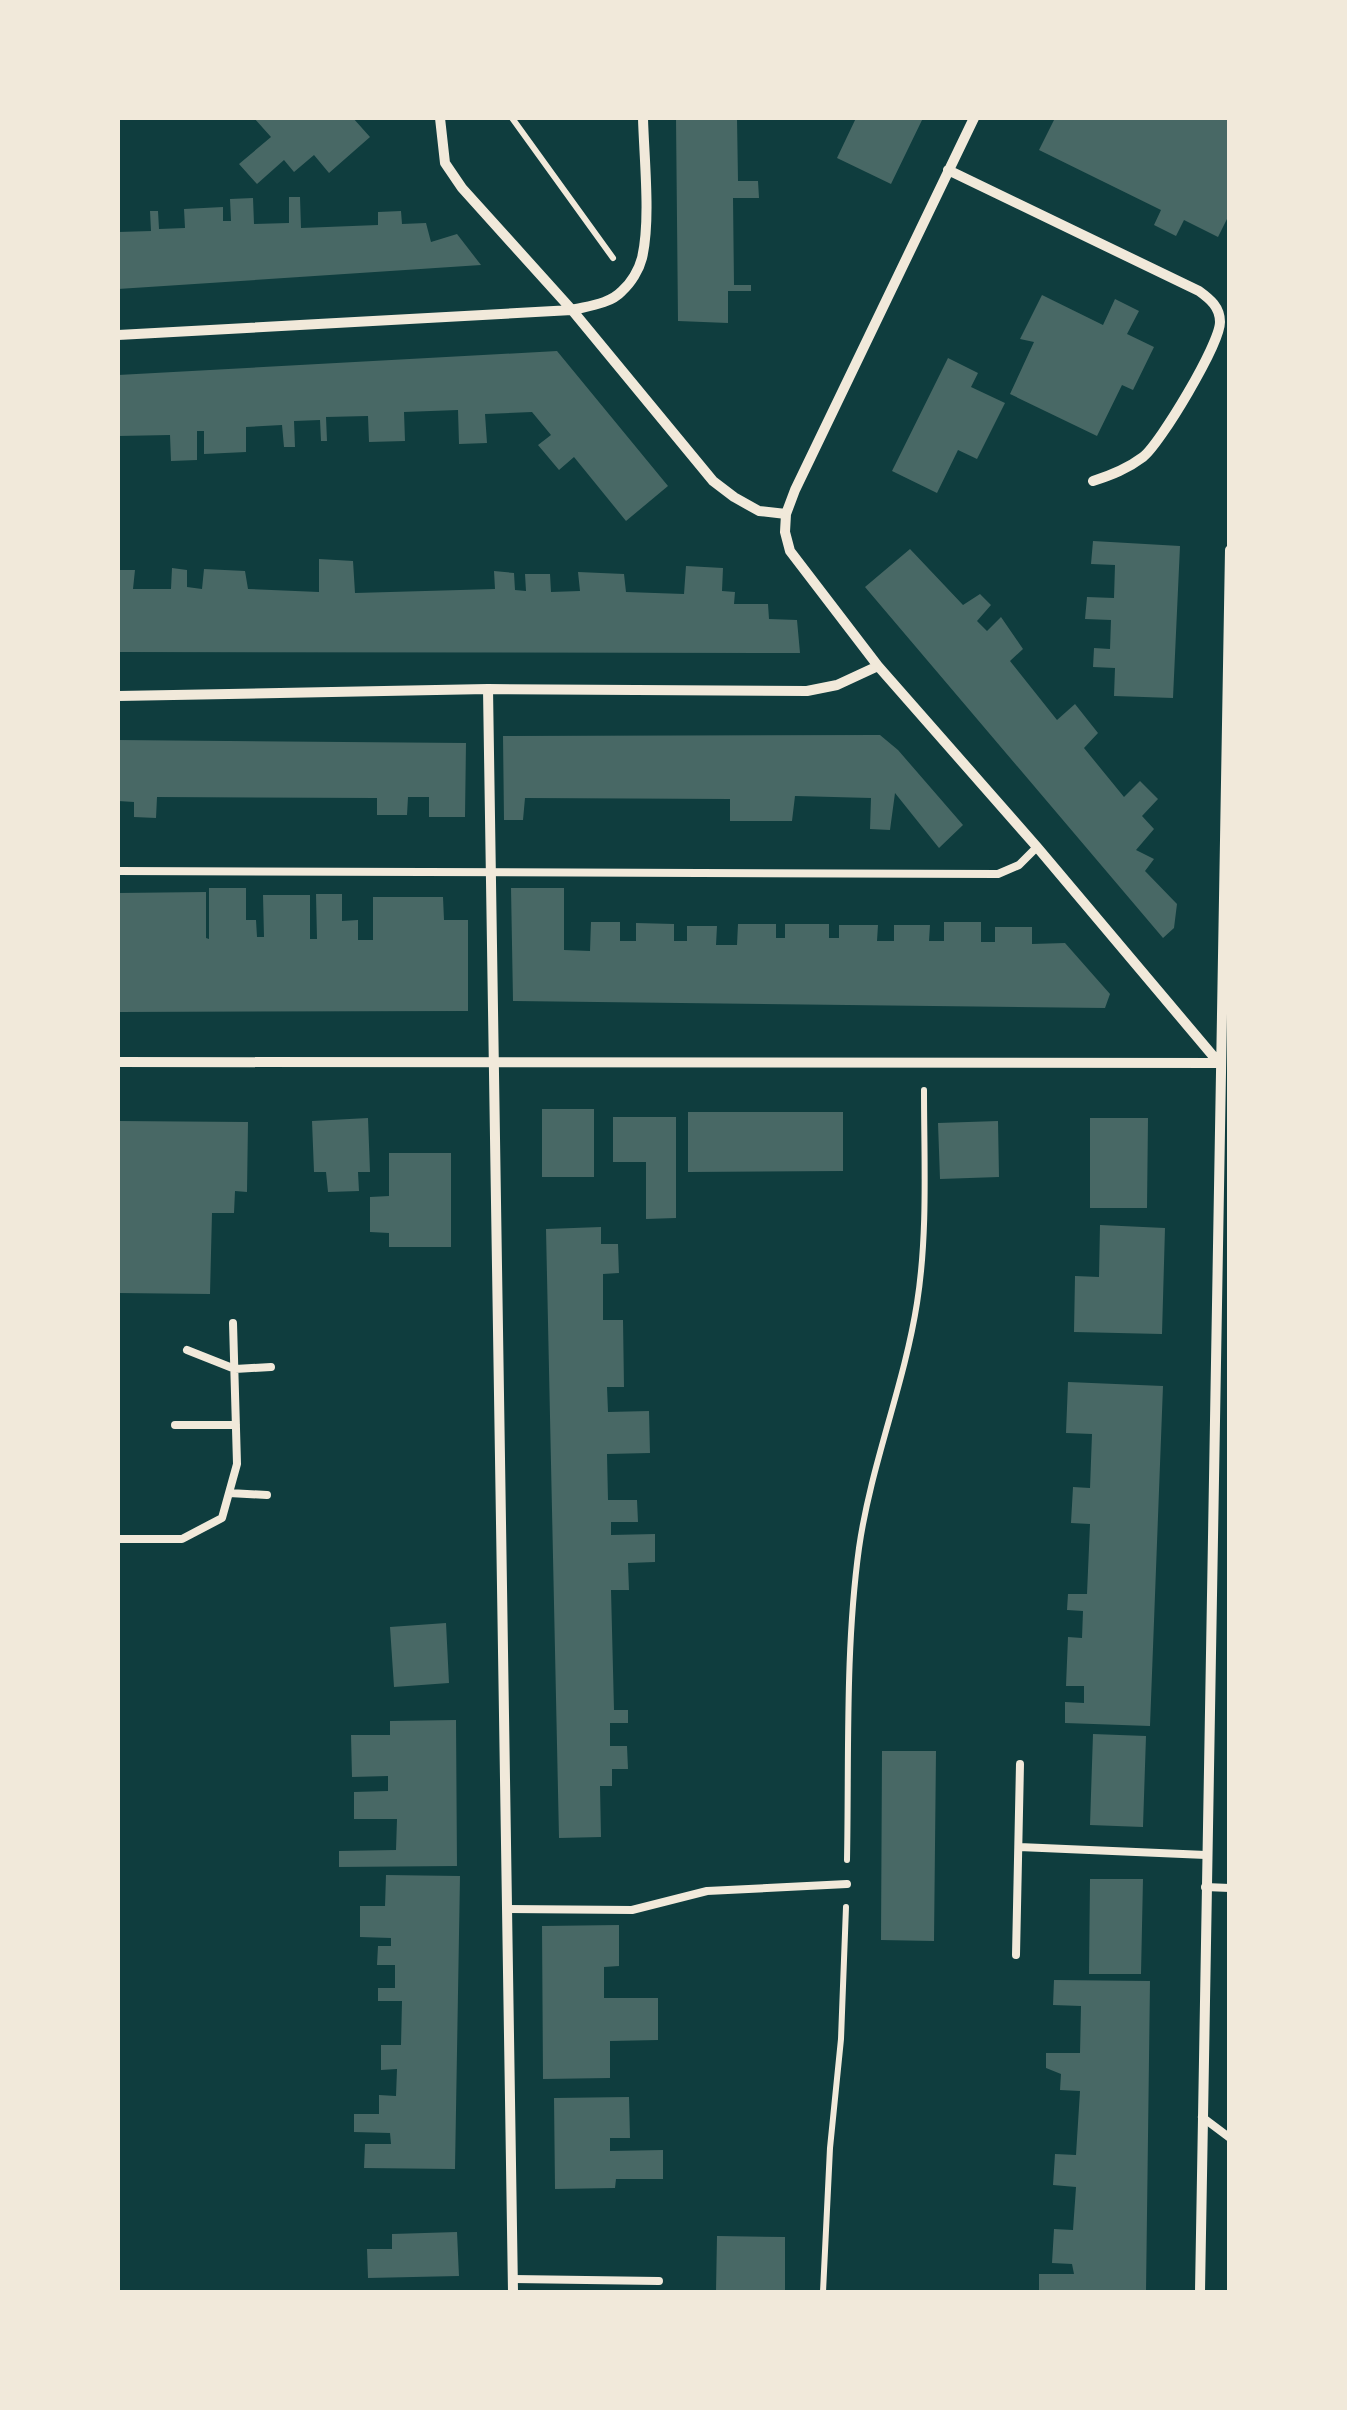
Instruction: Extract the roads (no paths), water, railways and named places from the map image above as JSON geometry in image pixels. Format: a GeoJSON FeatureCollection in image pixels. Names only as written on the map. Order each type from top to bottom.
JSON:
{"type":"FeatureCollection","features":[{"type":"Feature","properties":{"kind":"street"},"geometry":{"type":"LineString","coordinates":[[440,118],[445,162],[462,188],[572,310],[712,481],[759,511],[786,514]]}},
{"type":"Feature","properties":{"kind":"street"},"geometry":{"type":"LineString","coordinates":[[118,335],[572,310],[602,302],[620,294],[641,262],[646,234],[643,118]]}},
{"type":"Feature","properties":{"kind":"street"},"geometry":{"type":"LineString","coordinates":[[974,118],[786,514],[785,532],[790,551],[878,666],[1220,1064]]}},
{"type":"Feature","properties":{"kind":"street"},"geometry":{"type":"LineString","coordinates":[[948,170],[1212,300],[1220,318],[1217,339],[1192,386],[1147,454],[1118,474],[1093,481]]}},
{"type":"Feature","properties":{"kind":"street"},"geometry":{"type":"LineString","coordinates":[[1200,2292],[1230,550]]}},
{"type":"Feature","properties":{"kind":"street"},"geometry":{"type":"LineString","coordinates":[[118,696],[488,688],[807,691],[837,685],[878,666]]}},
{"type":"Feature","properties":{"kind":"street"},"geometry":{"type":"LineString","coordinates":[[488,688],[513,2292]]}},
{"type":"Feature","properties":{"kind":"street"},"geometry":{"type":"LineString","coordinates":[[118,1062],[1220,1064]]}},
{"type":"Feature","properties":{"kind":"lane"},"geometry":{"type":"LineString","coordinates":[[118,871],[998,874],[1019,865],[1037,847]]}},
{"type":"Feature","properties":{"kind":"lane"},"geometry":{"type":"LineString","coordinates":[[118,1539],[182,1539],[222,1518],[236,1464],[233,1323]]}},
{"type":"Feature","properties":{"kind":"lane"},"geometry":{"type":"LineString","coordinates":[[187,1350],[234,1368],[271,1366]]}},
{"type":"Feature","properties":{"kind":"lane"},"geometry":{"type":"LineString","coordinates":[[175,1425],[236,1425]]}},
{"type":"Feature","properties":{"kind":"lane"},"geometry":{"type":"LineString","coordinates":[[229,1493],[268,1495]]}},
{"type":"Feature","properties":{"kind":"lane"},"geometry":{"type":"LineString","coordinates":[[1016,1955],[1020,1764]]}},
{"type":"Feature","properties":{"kind":"lane"},"geometry":{"type":"LineString","coordinates":[[1020,1847],[1206,1855]]}},
{"type":"Feature","properties":{"kind":"lane"},"geometry":{"type":"LineString","coordinates":[[507,1909],[632,1910],[707,1891],[847,1884]]}},
{"type":"Feature","properties":{"kind":"lane"},"geometry":{"type":"LineString","coordinates":[[1206,1887],[1230,1888]]}},
{"type":"Feature","properties":{"kind":"lane"},"geometry":{"type":"LineString","coordinates":[[1202,2117],[1230,2138]]}},
{"type":"Feature","properties":{"kind":"lane"},"geometry":{"type":"LineString","coordinates":[[513,2278],[659,2281]]}}]}
